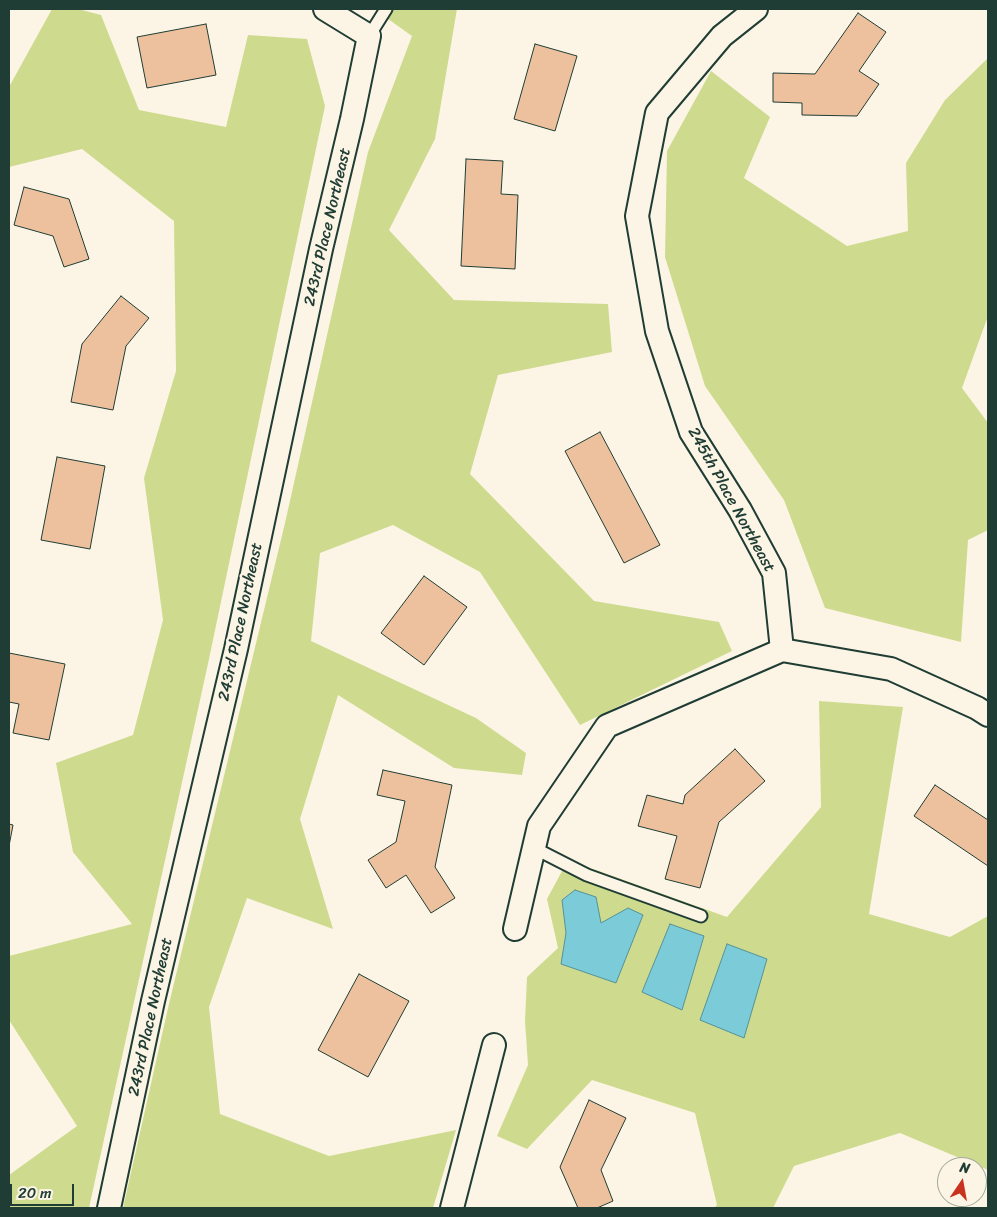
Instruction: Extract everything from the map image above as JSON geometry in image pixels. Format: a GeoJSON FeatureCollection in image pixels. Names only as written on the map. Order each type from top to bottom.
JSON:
{"type":"FeatureCollection","features":[{"type":"Feature","properties":{"kind":"street"},"geometry":{"type":"LineString","coordinates":[[326,9],[369,36]]}},
{"type":"Feature","properties":{"kind":"street","name":"245th Place Northeast"},"geometry":{"type":"LineString","coordinates":[[756,9],[722,36],[658,113],[637,216],[657,331],[663,350],[691,432],[740,510],[774,573],[782,650]]}},
{"type":"Feature","properties":{"kind":"street","name":"243rd Place Northeast"},"geometry":{"type":"LineString","coordinates":[[109,1208],[153,1001],[236,649],[369,36]]}},
{"type":"Feature","properties":{"kind":"street"},"geometry":{"type":"LineString","coordinates":[[515,929],[539,826],[607,726],[782,650],[891,669],[977,708],[988,715]]}},
{"type":"Feature","properties":{"kind":"street"},"geometry":{"type":"LineString","coordinates":[[452,1208],[494,1045]]}},
{"type":"Feature","properties":{"kind":"lane"},"geometry":{"type":"LineString","coordinates":[[369,36],[386,9]]}},
{"type":"Feature","properties":{"kind":"lane"},"geometry":{"type":"LineString","coordinates":[[534,848],[587,875],[700,916]]}},
{"type":"Feature","properties":{"kind":"green space"},"geometry":{"type":"Polygon","coordinates":[[[52,9],[78,9],[101,15],[139,110],[226,127],[248,35],[307,39],[325,106],[209,659],[89,1208],[9,1208],[9,1175],[77,1126],[9,1020],[9,956],[132,924],[73,852],[56,763],[133,735],[163,620],[144,478],[176,371],[174,221],[82,149],[9,167],[9,87],[52,9]]]}},
{"type":"Feature","properties":{"kind":"green space"},"geometry":{"type":"Polygon","coordinates":[[[374,9],[457,9],[435,139],[389,230],[454,300],[608,304],[612,352],[498,375],[470,474],[594,601],[719,622],[732,651],[580,725],[480,572],[393,525],[320,553],[311,641],[476,718],[526,753],[522,775],[454,768],[338,695],[300,819],[333,929],[247,898],[209,1007],[220,1114],[329,1156],[456,1130],[433,1208],[123,1208],[168,1008],[285,523],[368,152],[412,36],[374,9]]]}},
{"type":"Feature","properties":{"kind":"green space"},"geometry":{"type":"Polygon","coordinates":[[[988,58],[988,316],[962,388],[988,423],[988,530],[968,540],[961,642],[825,608],[784,500],[705,386],[665,257],[667,151],[711,71],[770,117],[744,178],[847,246],[908,231],[906,163],[945,100],[988,58]]]}},
{"type":"Feature","properties":{"kind":"green space"},"geometry":{"type":"Polygon","coordinates":[[[819,701],[903,707],[869,914],[950,937],[988,916],[988,1170],[987,1157],[957,1157],[900,1133],[794,1166],[773,1208],[714,1208],[717,1205],[695,1113],[592,1080],[527,1149],[497,1136],[528,1065],[525,1021],[527,977],[558,948],[547,899],[568,860],[727,917],[821,807],[819,701]]]}},
{"type":"Feature","properties":{"kind":"water"},"geometry":{"type":"Polygon","coordinates":[[[575,890],[596,897],[601,923],[628,908],[643,915],[616,983],[561,964],[566,933],[562,900],[575,890]]]}},
{"type":"Feature","properties":{"kind":"water"},"geometry":{"type":"Polygon","coordinates":[[[670,924],[704,936],[682,1010],[642,992],[670,924]]]}},
{"type":"Feature","properties":{"kind":"water"},"geometry":{"type":"Polygon","coordinates":[[[727,944],[767,959],[744,1038],[700,1020],[727,944]]]}},
{"type":"Feature","properties":{"kind":"building"},"geometry":{"type":"Polygon","coordinates":[[[858,13],[886,32],[859,71],[879,84],[857,116],[802,115],[802,103],[773,102],[773,73],[815,74],[858,13]]]}},
{"type":"Feature","properties":{"kind":"building"},"geometry":{"type":"Polygon","coordinates":[[[206,24],[216,75],[147,88],[137,37],[206,24]]]}},
{"type":"Feature","properties":{"kind":"building"},"geometry":{"type":"Polygon","coordinates":[[[535,44],[577,56],[555,131],[514,119],[535,44]]]}},
{"type":"Feature","properties":{"kind":"building"},"geometry":{"type":"Polygon","coordinates":[[[466,159],[503,161],[501,194],[518,195],[515,269],[461,266],[466,159]]]}},
{"type":"Feature","properties":{"kind":"building"},"geometry":{"type":"Polygon","coordinates":[[[24,187],[69,199],[89,259],[64,267],[53,236],[14,225],[24,187]]]}},
{"type":"Feature","properties":{"kind":"building"},"geometry":{"type":"Polygon","coordinates":[[[121,296],[149,318],[126,346],[113,410],[71,402],[82,344],[121,296]]]}},
{"type":"Feature","properties":{"kind":"building"},"geometry":{"type":"Polygon","coordinates":[[[600,432],[660,545],[624,563],[565,451],[600,432]]]}},
{"type":"Feature","properties":{"kind":"building"},"geometry":{"type":"Polygon","coordinates":[[[57,457],[105,466],[90,549],[41,540],[57,457]]]}},
{"type":"Feature","properties":{"kind":"building"},"geometry":{"type":"Polygon","coordinates":[[[424,576],[467,607],[424,665],[381,633],[424,576]]]}},
{"type":"Feature","properties":{"kind":"building"},"geometry":{"type":"Polygon","coordinates":[[[9,653],[65,664],[49,740],[13,733],[19,704],[9,702],[9,653]]]}},
{"type":"Feature","properties":{"kind":"building"},"geometry":{"type":"Polygon","coordinates":[[[735,749],[765,781],[719,822],[700,888],[665,879],[677,836],[638,826],[647,795],[683,804],[685,795],[735,749]]]}},
{"type":"Feature","properties":{"kind":"building"},"geometry":{"type":"Polygon","coordinates":[[[383,770],[452,785],[435,867],[455,898],[431,913],[406,875],[386,888],[368,860],[396,842],[405,801],[377,795],[383,770]]]}},
{"type":"Feature","properties":{"kind":"building"},"geometry":{"type":"Polygon","coordinates":[[[935,785],[988,820],[988,866],[914,816],[935,785]]]}},
{"type":"Feature","properties":{"kind":"building"},"geometry":{"type":"Polygon","coordinates":[[[9,824],[13,825],[9,846],[9,824]]]}},
{"type":"Feature","properties":{"kind":"building"},"geometry":{"type":"Polygon","coordinates":[[[359,974],[409,1001],[368,1077],[318,1050],[359,974]]]}},
{"type":"Feature","properties":{"kind":"building"},"geometry":{"type":"Polygon","coordinates":[[[589,1100],[626,1118],[601,1170],[613,1201],[597,1208],[578,1208],[560,1167],[589,1100]]]}}]}
